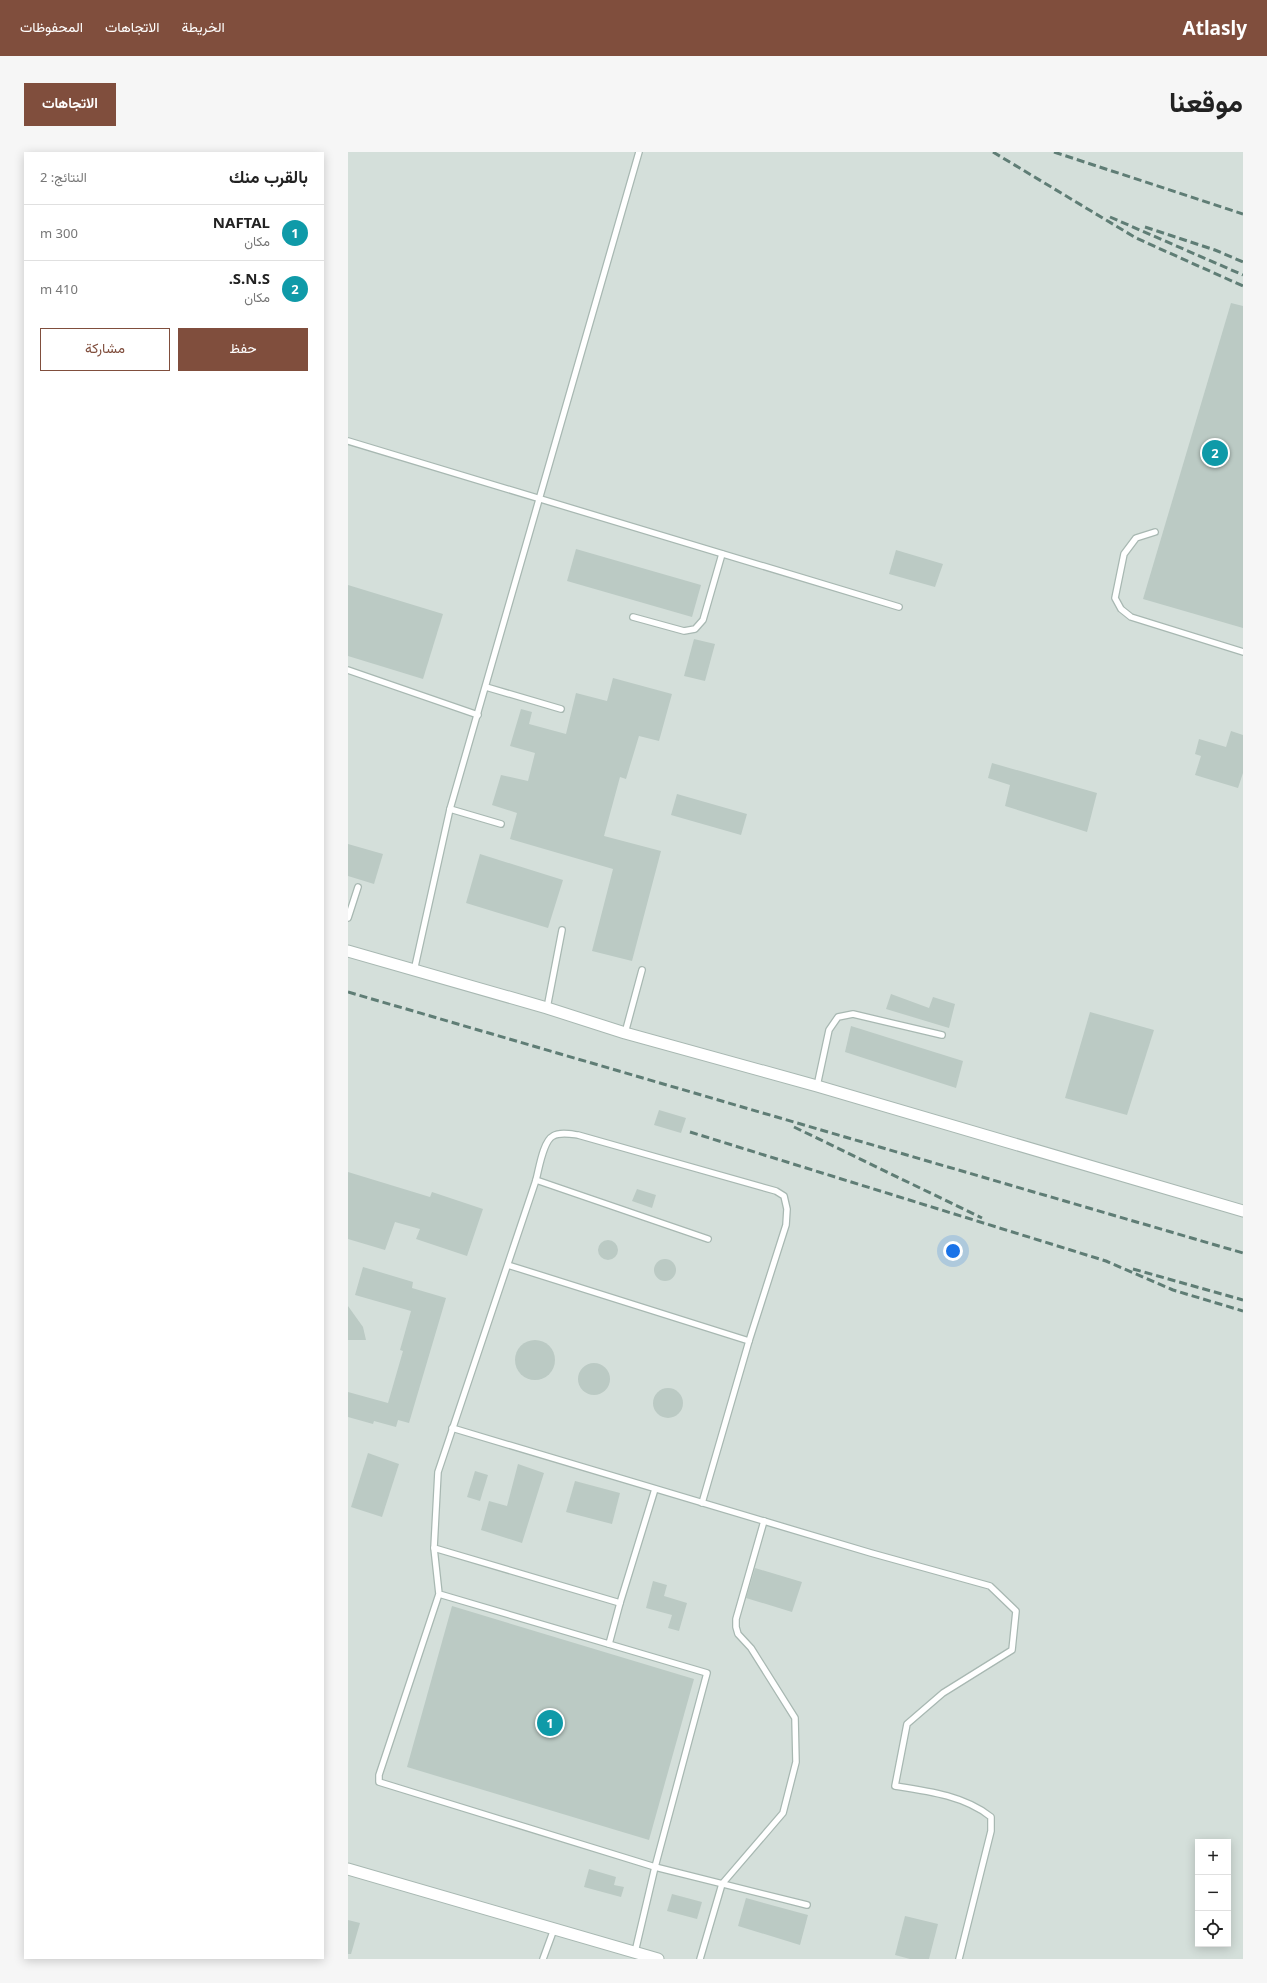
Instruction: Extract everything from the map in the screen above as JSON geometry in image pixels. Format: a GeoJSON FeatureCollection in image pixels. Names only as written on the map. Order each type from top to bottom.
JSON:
{"type":"FeatureCollection","features":[{"type":"Feature","properties":{"kind":"street"},"geometry":{"type":"LineString","coordinates":[[348,951],[547,1008],[625,1033],[817,1086],[1243,1211]]}},
{"type":"Feature","properties":{"kind":"street"},"geometry":{"type":"LineString","coordinates":[[348,1868],[658,1959]]}},
{"type":"Feature","properties":{"kind":"lane"},"geometry":{"type":"LineString","coordinates":[[414,971],[450,809],[639,152]]}},
{"type":"Feature","properties":{"kind":"lane"},"geometry":{"type":"LineString","coordinates":[[348,441],[540,500],[900,606]]}},
{"type":"Feature","properties":{"kind":"lane"},"geometry":{"type":"LineString","coordinates":[[1155,532],[1136,538],[1124,554],[1115,598],[1121,609],[1131,617],[1243,652]]}},
{"type":"Feature","properties":{"kind":"lane"},"geometry":{"type":"LineString","coordinates":[[633,617],[684,631],[695,629],[703,620],[722,554]]}},
{"type":"Feature","properties":{"kind":"lane"},"geometry":{"type":"LineString","coordinates":[[348,670],[478,715]]}},
{"type":"Feature","properties":{"kind":"lane"},"geometry":{"type":"LineString","coordinates":[[486,687],[561,709]]}},
{"type":"Feature","properties":{"kind":"lane"},"geometry":{"type":"LineString","coordinates":[[450,809],[501,824]]}},
{"type":"Feature","properties":{"kind":"lane"},"geometry":{"type":"LineString","coordinates":[[348,918],[358,887]]}},
{"type":"Feature","properties":{"kind":"lane"},"geometry":{"type":"LineString","coordinates":[[547,1008],[562,930]]}},
{"type":"Feature","properties":{"kind":"lane"},"geometry":{"type":"LineString","coordinates":[[625,1033],[642,970]]}},
{"type":"Feature","properties":{"kind":"lane"},"geometry":{"type":"LineString","coordinates":[[817,1086],[829,1030],[838,1017],[853,1014],[942,1035]]}},
{"type":"Feature","properties":{"kind":"lane"},"geometry":{"type":"LineString","coordinates":[[702,1503],[749,1341],[786,1225],[787,1209],[784,1196],[776,1191],[578,1135],[562,1133],[552,1136],[546,1144],[536,1180],[438,1472],[434,1548],[439,1594],[379,1775],[380,1784],[656,1867],[807,1905]]}},
{"type":"Feature","properties":{"kind":"lane"},"geometry":{"type":"LineString","coordinates":[[536,1180],[708,1239]]}},
{"type":"Feature","properties":{"kind":"lane"},"geometry":{"type":"LineString","coordinates":[[508,1265],[749,1341]]}},
{"type":"Feature","properties":{"kind":"lane"},"geometry":{"type":"LineString","coordinates":[[452,1428],[702,1503],[990,1586],[1016,1611],[1012,1650],[943,1693],[907,1724],[895,1786],[969,1802],[992,1817],[992,1831],[959,1959]]}},
{"type":"Feature","properties":{"kind":"lane"},"geometry":{"type":"LineString","coordinates":[[609,1644],[655,1489]]}},
{"type":"Feature","properties":{"kind":"lane"},"geometry":{"type":"LineString","coordinates":[[700,1959],[722,1884],[783,1813],[796,1762],[795,1718],[751,1648],[738,1634],[736,1627],[736,1619],[764,1521]]}},
{"type":"Feature","properties":{"kind":"lane"},"geometry":{"type":"LineString","coordinates":[[434,1548],[620,1603]]}},
{"type":"Feature","properties":{"kind":"lane"},"geometry":{"type":"LineString","coordinates":[[439,1594],[707,1673],[634,1952]]}},
{"type":"Feature","properties":{"kind":"lane"},"geometry":{"type":"LineString","coordinates":[[543,1959],[554,1928]]}},
{"type":"Feature","properties":{"kind":"shaded area"},"geometry":{"type":"Polygon","coordinates":[[[348,152],[1243,152],[1243,1959],[348,1959],[348,152]]]}},
{"type":"Feature","properties":{"kind":"building"},"geometry":{"type":"Polygon","coordinates":[[[1231,303],[1243,306],[1243,628],[1143,599],[1231,303]]]}},
{"type":"Feature","properties":{"kind":"building"},"geometry":{"type":"Polygon","coordinates":[[[576,549],[701,585],[692,617],[567,581],[576,549]]]}},
{"type":"Feature","properties":{"kind":"building"},"geometry":{"type":"Polygon","coordinates":[[[896,550],[943,564],[935,587],[889,574],[896,550]]]}},
{"type":"Feature","properties":{"kind":"building"},"geometry":{"type":"Polygon","coordinates":[[[348,585],[443,614],[423,679],[348,656],[348,585]]]}},
{"type":"Feature","properties":{"kind":"building"},"geometry":{"type":"Polygon","coordinates":[[[694,639],[715,644],[705,681],[684,676],[694,639]]]}},
{"type":"Feature","properties":{"kind":"building"},"geometry":{"type":"Polygon","coordinates":[[[613,678],[672,694],[659,741],[639,736],[626,779],[620,777],[604,836],[661,851],[632,961],[592,951],[613,869],[510,839],[517,813],[492,805],[501,775],[528,781],[535,753],[510,746],[521,709],[532,712],[529,724],[566,734],[576,693],[607,701],[613,678]]]}},
{"type":"Feature","properties":{"kind":"building"},"geometry":{"type":"Polygon","coordinates":[[[1231,731],[1243,735],[1243,773],[1238,788],[1195,775],[1201,756],[1195,754],[1199,739],[1226,747],[1231,731]]]}},
{"type":"Feature","properties":{"kind":"building"},"geometry":{"type":"Polygon","coordinates":[[[992,763],[1097,793],[1087,832],[1005,806],[1010,785],[988,778],[992,763]]]}},
{"type":"Feature","properties":{"kind":"building"},"geometry":{"type":"Polygon","coordinates":[[[677,794],[747,814],[741,835],[671,815],[677,794]]]}},
{"type":"Feature","properties":{"kind":"building"},"geometry":{"type":"Polygon","coordinates":[[[348,844],[383,854],[374,884],[348,876],[348,844]]]}},
{"type":"Feature","properties":{"kind":"building"},"geometry":{"type":"Polygon","coordinates":[[[480,854],[563,880],[548,928],[466,903],[480,854]]]}},
{"type":"Feature","properties":{"kind":"building"},"geometry":{"type":"Polygon","coordinates":[[[891,994],[929,1008],[933,997],[955,1004],[949,1028],[886,1009],[891,994]]]}},
{"type":"Feature","properties":{"kind":"building"},"geometry":{"type":"Polygon","coordinates":[[[1090,1012],[1154,1030],[1127,1115],[1065,1098],[1090,1012]]]}},
{"type":"Feature","properties":{"kind":"building"},"geometry":{"type":"Polygon","coordinates":[[[851,1026],[963,1061],[956,1088],[845,1052],[851,1026]]]}},
{"type":"Feature","properties":{"kind":"building"},"geometry":{"type":"Polygon","coordinates":[[[659,1110],[686,1118],[681,1133],[654,1125],[659,1110]]]}},
{"type":"Feature","properties":{"kind":"building"},"geometry":{"type":"Polygon","coordinates":[[[348,1172],[430,1197],[432,1192],[483,1209],[467,1256],[416,1239],[420,1229],[395,1222],[385,1250],[348,1239],[348,1172]]]}},
{"type":"Feature","properties":{"kind":"building"},"geometry":{"type":"Polygon","coordinates":[[[637,1189],[656,1195],[652,1208],[632,1201],[637,1189]]]}},
{"type":"Feature","properties":{"kind":"building"},"geometry":{"type":"Polygon","coordinates":[[[608,1240],[615,1243],[618,1250],[615,1257],[608,1260],[601,1257],[598,1250],[601,1243],[608,1240]]]}},
{"type":"Feature","properties":{"kind":"building"},"geometry":{"type":"Polygon","coordinates":[[[665,1259],[669,1260],[675,1266],[675,1274],[669,1280],[665,1281],[661,1280],[655,1274],[654,1270],[655,1266],[661,1260],[665,1259]]]}},
{"type":"Feature","properties":{"kind":"building"},"geometry":{"type":"Polygon","coordinates":[[[363,1267],[413,1282],[412,1288],[446,1298],[409,1423],[398,1420],[396,1427],[374,1421],[373,1424],[348,1417],[348,1392],[388,1403],[403,1351],[400,1350],[411,1311],[355,1295],[363,1267]]]}},
{"type":"Feature","properties":{"kind":"building"},"geometry":{"type":"Polygon","coordinates":[[[348,1306],[363,1327],[366,1340],[348,1340],[348,1306]]]}},
{"type":"Feature","properties":{"kind":"building"},"geometry":{"type":"Polygon","coordinates":[[[539,1340],[546,1343],[552,1349],[555,1360],[554,1368],[546,1377],[539,1380],[531,1380],[524,1377],[516,1368],[515,1356],[518,1349],[527,1341],[539,1340]]]}},
{"type":"Feature","properties":{"kind":"building"},"geometry":{"type":"Polygon","coordinates":[[[591,1363],[597,1363],[607,1370],[610,1379],[609,1385],[603,1392],[597,1395],[591,1395],[581,1388],[578,1382],[578,1376],[585,1366],[591,1363]]]}},
{"type":"Feature","properties":{"kind":"building"},"geometry":{"type":"Polygon","coordinates":[[[668,1388],[674,1389],[682,1397],[682,1409],[674,1417],[668,1418],[662,1417],[654,1409],[653,1403],[654,1397],[662,1389],[668,1388]]]}},
{"type":"Feature","properties":{"kind":"building"},"geometry":{"type":"Polygon","coordinates":[[[368,1453],[399,1464],[382,1517],[351,1507],[368,1453]]]}},
{"type":"Feature","properties":{"kind":"building"},"geometry":{"type":"Polygon","coordinates":[[[518,1464],[544,1473],[522,1543],[481,1530],[489,1501],[507,1506],[518,1464]]]}},
{"type":"Feature","properties":{"kind":"building"},"geometry":{"type":"Polygon","coordinates":[[[475,1471],[488,1475],[480,1501],[467,1497],[475,1471]]]}},
{"type":"Feature","properties":{"kind":"building"},"geometry":{"type":"Polygon","coordinates":[[[575,1481],[620,1493],[612,1524],[566,1512],[575,1481]]]}},
{"type":"Feature","properties":{"kind":"building"},"geometry":{"type":"Polygon","coordinates":[[[755,1568],[802,1582],[792,1612],[746,1598],[755,1568]]]}},
{"type":"Feature","properties":{"kind":"building"},"geometry":{"type":"Polygon","coordinates":[[[653,1581],[667,1585],[664,1596],[687,1603],[679,1631],[668,1628],[672,1615],[646,1608],[653,1581]]]}},
{"type":"Feature","properties":{"kind":"building"},"geometry":{"type":"Polygon","coordinates":[[[452,1606],[694,1679],[649,1840],[407,1767],[452,1606]]]}},
{"type":"Feature","properties":{"kind":"building"},"geometry":{"type":"Polygon","coordinates":[[[589,1869],[616,1877],[614,1885],[624,1887],[621,1897],[584,1887],[589,1869]]]}},
{"type":"Feature","properties":{"kind":"building"},"geometry":{"type":"Polygon","coordinates":[[[672,1894],[702,1902],[697,1919],[667,1911],[672,1894]]]}},
{"type":"Feature","properties":{"kind":"building"},"geometry":{"type":"Polygon","coordinates":[[[746,1898],[808,1915],[800,1945],[738,1926],[746,1898]]]}},
{"type":"Feature","properties":{"kind":"building"},"geometry":{"type":"Polygon","coordinates":[[[905,1916],[938,1924],[929,1959],[910,1959],[895,1955],[905,1916]]]}},
{"type":"Feature","properties":{"kind":"building"},"geometry":{"type":"Polygon","coordinates":[[[348,1920],[360,1923],[351,1954],[348,1954],[348,1920]]]}},
{"type":"Feature","properties":{"kind":"railway"},"geometry":{"type":"LineString","coordinates":[[993,152],[1136,238],[1243,286]]}},
{"type":"Feature","properties":{"kind":"railway"},"geometry":{"type":"LineString","coordinates":[[1054,152],[1243,214]]}},
{"type":"Feature","properties":{"kind":"railway"},"geometry":{"type":"LineString","coordinates":[[1110,217],[1243,275]]}},
{"type":"Feature","properties":{"kind":"railway"},"geometry":{"type":"LineString","coordinates":[[1145,227],[1215,250],[1243,262]]}},
{"type":"Feature","properties":{"kind":"railway"},"geometry":{"type":"LineString","coordinates":[[348,992],[1243,1253]]}},
{"type":"Feature","properties":{"kind":"railway"},"geometry":{"type":"LineString","coordinates":[[794,1127],[982,1218]]}},
{"type":"Feature","properties":{"kind":"railway"},"geometry":{"type":"LineString","coordinates":[[690,1132],[1106,1261],[1173,1290],[1243,1311]]}},
{"type":"Feature","properties":{"kind":"railway"},"geometry":{"type":"LineString","coordinates":[[1133,1269],[1243,1300]]}},
{"type":"Feature","properties":{"kind":"place","name":"S.N.S."},"geometry":{"type":"Point","coordinates":[1215,453]}},
{"type":"Feature","properties":{"kind":"place","name":"NAFTAL"},"geometry":{"type":"Point","coordinates":[550,1723]}}]}
